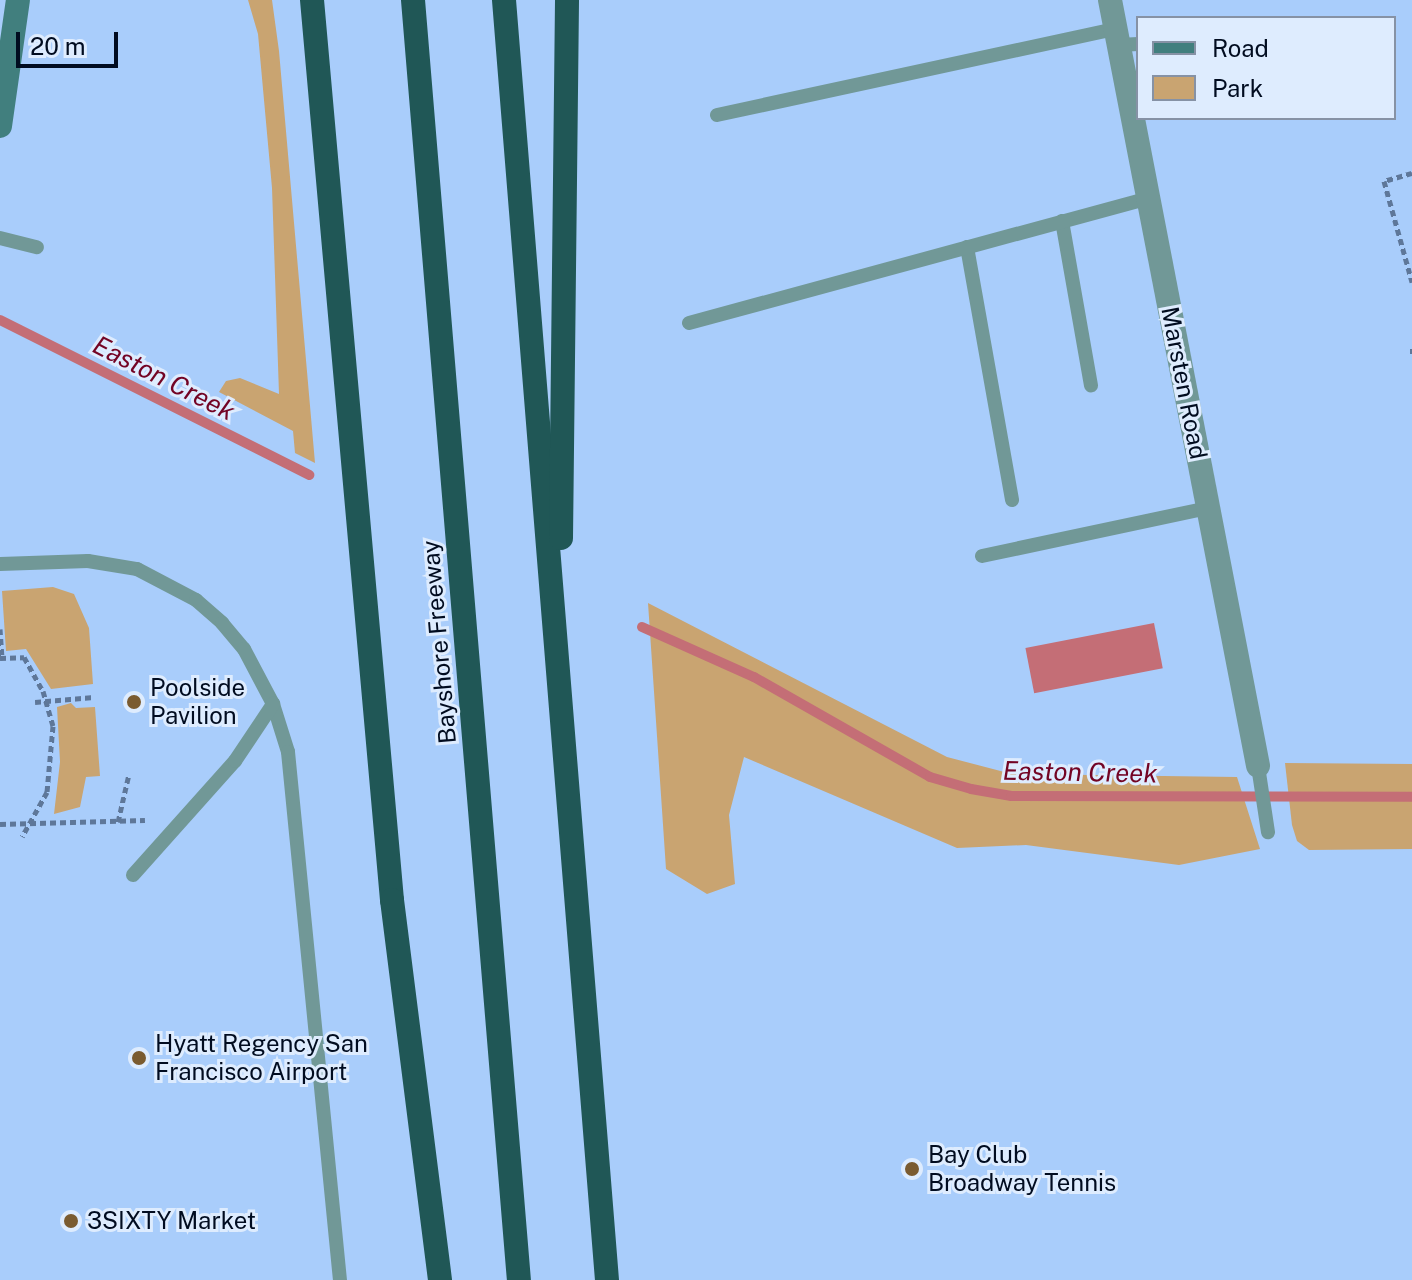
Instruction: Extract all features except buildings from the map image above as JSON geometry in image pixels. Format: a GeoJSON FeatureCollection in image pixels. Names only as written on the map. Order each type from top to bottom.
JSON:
{"type":"FeatureCollection","features":[{"type":"Feature","properties":{"kind":"highway"},"geometry":{"type":"LineString","coordinates":[[312,0],[390,885],[440,1280]]}},
{"type":"Feature","properties":{"kind":"highway","name":"Bayshore Freeway"},"geometry":{"type":"LineString","coordinates":[[413,0],[519,1280]]}},
{"type":"Feature","properties":{"kind":"highway"},"geometry":{"type":"LineString","coordinates":[[504,0],[607,1280]]}},
{"type":"Feature","properties":{"kind":"highway"},"geometry":{"type":"LineString","coordinates":[[558,676],[570,80],[567,0]]}},
{"type":"Feature","properties":{"kind":"main road"},"geometry":{"type":"LineString","coordinates":[[0,126],[18,0]]}},
{"type":"Feature","properties":{"kind":"street","name":"Marsten Road"},"geometry":{"type":"LineString","coordinates":[[1110,0],[1124,39],[1136,118]]}},
{"type":"Feature","properties":{"kind":"street","name":"Marsten Road"},"geometry":{"type":"LineString","coordinates":[[1136,120],[1148,198],[1258,766]]}},
{"type":"Feature","properties":{"kind":"lane"},"geometry":{"type":"LineString","coordinates":[[717,115],[1124,39]]}},
{"type":"Feature","properties":{"kind":"lane"},"geometry":{"type":"LineString","coordinates":[[689,323],[1148,198]]}},
{"type":"Feature","properties":{"kind":"lane"},"geometry":{"type":"LineString","coordinates":[[1062,221],[1091,385]]}},
{"type":"Feature","properties":{"kind":"lane"},"geometry":{"type":"LineString","coordinates":[[0,238],[37,247]]}},
{"type":"Feature","properties":{"kind":"lane"},"geometry":{"type":"LineString","coordinates":[[967,247],[1012,500]]}},
{"type":"Feature","properties":{"kind":"lane"},"geometry":{"type":"LineString","coordinates":[[982,556],[1208,508]]}},
{"type":"Feature","properties":{"kind":"lane"},"geometry":{"type":"LineString","coordinates":[[0,564],[88,561],[149,575],[196,600],[222,623],[244,649],[273,704],[288,752],[340,1280]]}},
{"type":"Feature","properties":{"kind":"lane"},"geometry":{"type":"LineString","coordinates":[[133,875],[235,761],[273,704]]}},
{"type":"Feature","properties":{"kind":"lane"},"geometry":{"type":"LineString","coordinates":[[1258,766],[1268,832]]}},
{"type":"Feature","properties":{"kind":"path"},"geometry":{"type":"LineString","coordinates":[[1412,173],[1384,181],[1412,282]]}},
{"type":"Feature","properties":{"kind":"path"},"geometry":{"type":"LineString","coordinates":[[0,629],[1,658],[24,657],[46,701],[53,766],[44,803],[22,837]]}},
{"type":"Feature","properties":{"kind":"path"},"geometry":{"type":"LineString","coordinates":[[35,702],[94,697]]}},
{"type":"Feature","properties":{"kind":"path"},"geometry":{"type":"LineString","coordinates":[[118,822],[129,774]]}},
{"type":"Feature","properties":{"kind":"path"},"geometry":{"type":"LineString","coordinates":[[0,824],[29,827],[145,820]]}},
{"type":"Feature","properties":{"kind":"green space"},"geometry":{"type":"Polygon","coordinates":[[[248,0],[272,0],[315,463],[295,453],[293,431],[219,392],[226,381],[240,378],[279,394],[272,188],[258,34],[248,0]]]}},
{"type":"Feature","properties":{"kind":"green space"},"geometry":{"type":"Polygon","coordinates":[[[53,587],[74,594],[89,628],[93,684],[51,689],[26,649],[6,651],[2,591],[53,587]]]}},
{"type":"Feature","properties":{"kind":"green space"},"geometry":{"type":"Polygon","coordinates":[[[648,603],[947,757],[1012,774],[1237,777],[1260,849],[1179,865],[1026,845],[957,848],[744,757],[729,815],[735,884],[707,894],[666,869],[648,603]]]}},
{"type":"Feature","properties":{"kind":"green space"},"geometry":{"type":"Polygon","coordinates":[[[71,703],[76,708],[95,707],[100,776],[86,777],[80,807],[54,814],[60,762],[57,707],[71,703]]]}},
{"type":"Feature","properties":{"kind":"green space"},"geometry":{"type":"Polygon","coordinates":[[[1285,763],[1412,764],[1412,849],[1309,850],[1297,841],[1292,825],[1285,763]]]}},
{"type":"Feature","properties":{"kind":"shaded area"},"geometry":{"type":"Polygon","coordinates":[[[1154,623],[1163,668],[1034,693],[1025,648],[1154,623]]]}},
{"type":"Feature","properties":{"kind":"waterway","name":"Easton Creek"},"geometry":{"type":"LineString","coordinates":[[0,320],[309,475]]}},
{"type":"Feature","properties":{"kind":"waterway","name":"Easton Creek"},"geometry":{"type":"LineString","coordinates":[[642,627],[754,677],[930,777],[971,789],[1011,796],[1412,797]]}},
{"type":"Feature","properties":{"kind":"place","name":"Poolside Pavilion"},"geometry":{"type":"Point","coordinates":[134,702]}},
{"type":"Feature","properties":{"kind":"place","name":"Hyatt Regency San Francisco Airport"},"geometry":{"type":"Point","coordinates":[139,1058]}},
{"type":"Feature","properties":{"kind":"place","name":"Bay Club Broadway Tennis"},"geometry":{"type":"Point","coordinates":[912,1169]}},
{"type":"Feature","properties":{"kind":"place","name":"3SIXTY Market"},"geometry":{"type":"Point","coordinates":[71,1221]}}]}
